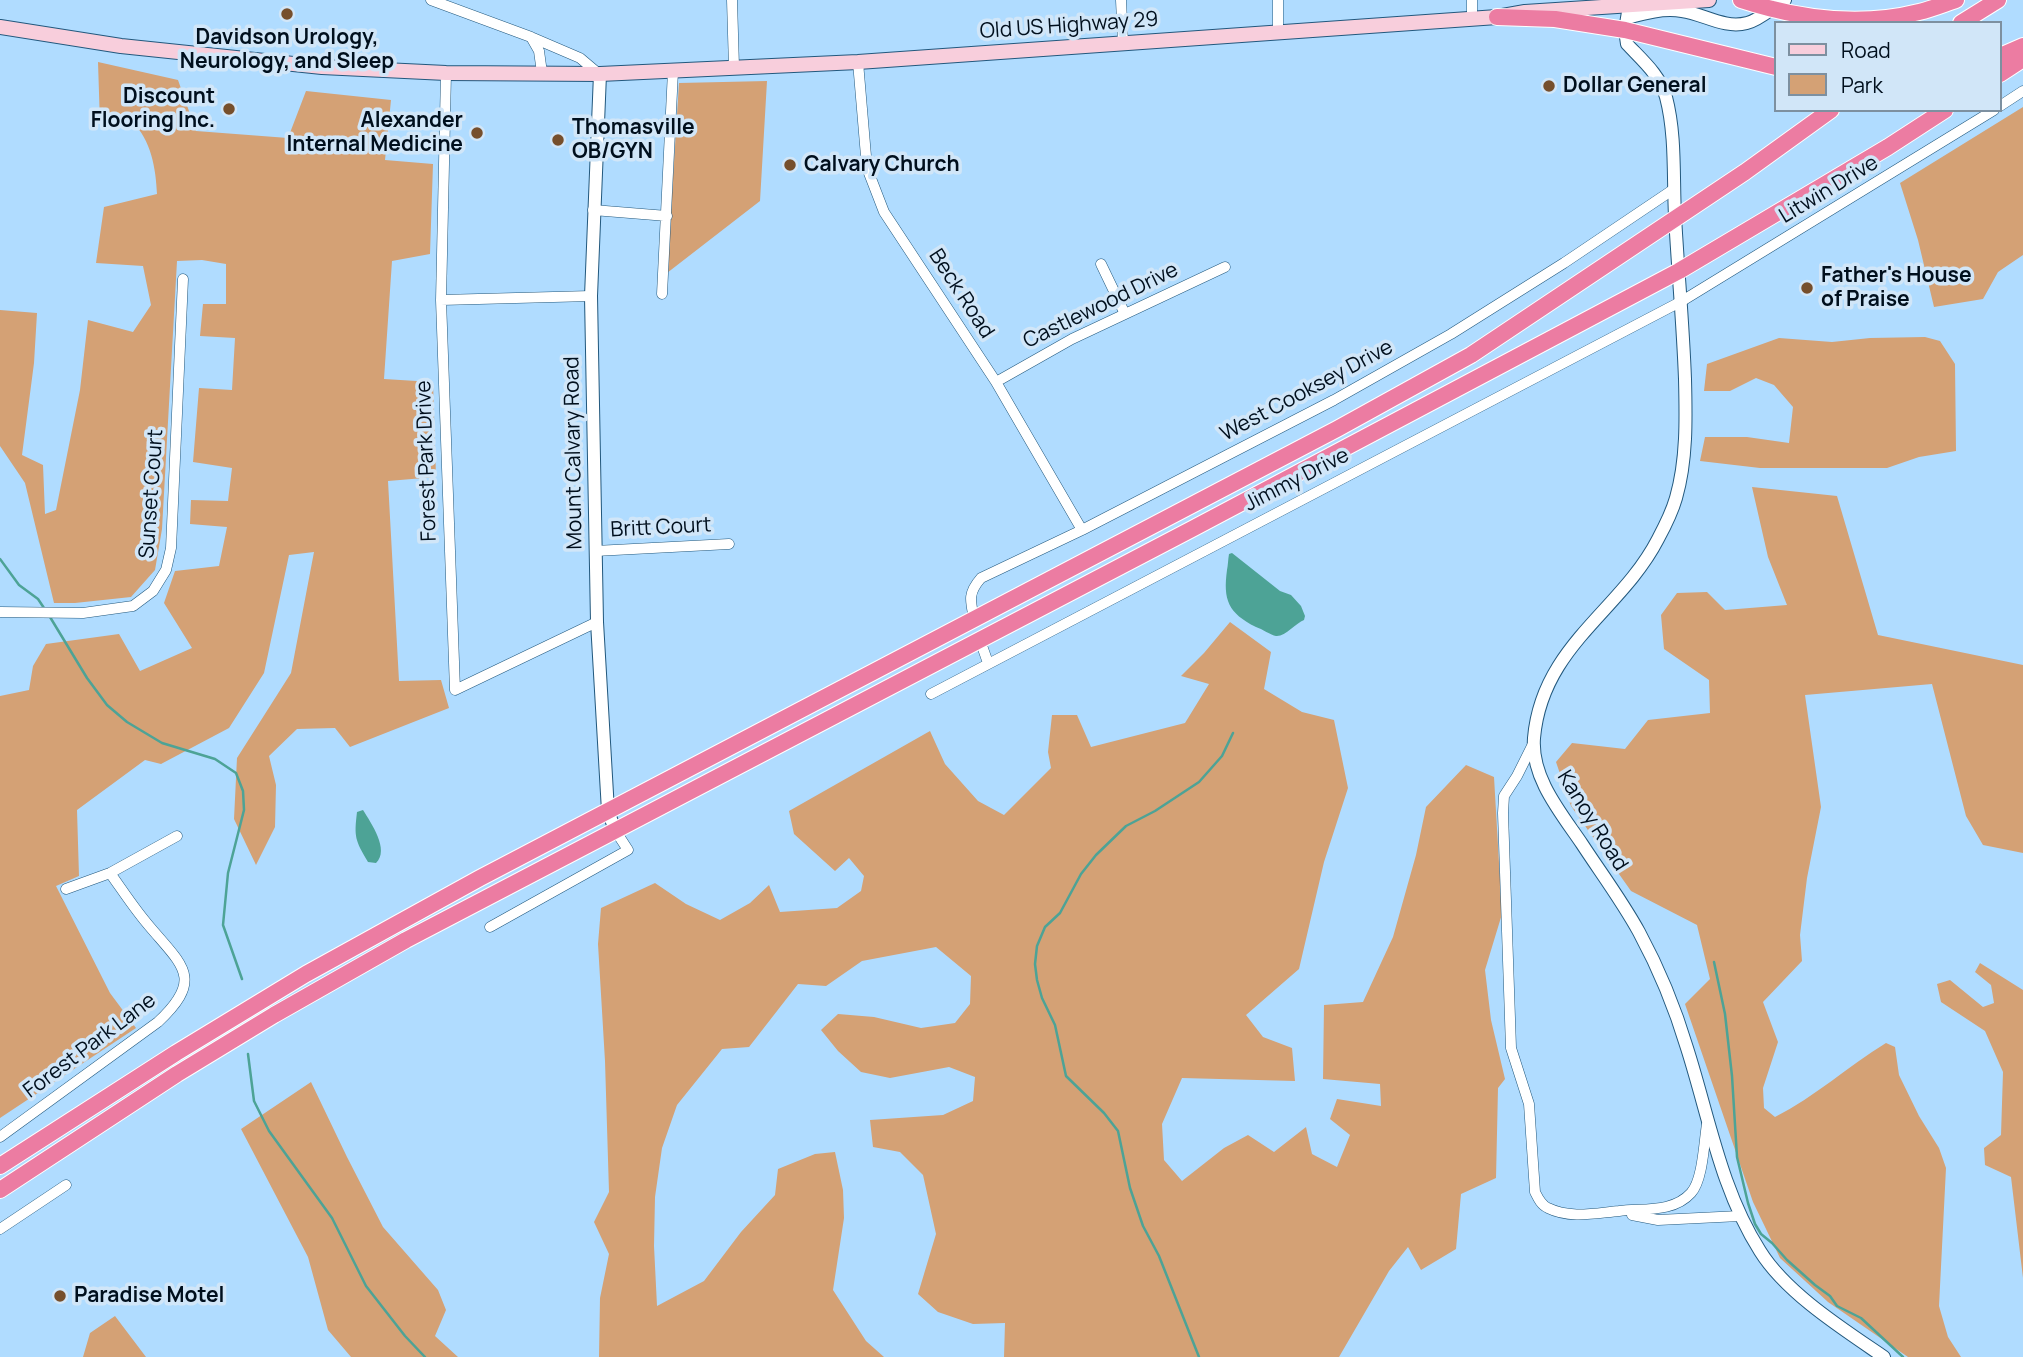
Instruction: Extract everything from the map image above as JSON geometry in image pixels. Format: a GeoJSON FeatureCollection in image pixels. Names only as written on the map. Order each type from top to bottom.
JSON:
{"type":"FeatureCollection","features":[{"type":"Feature","properties":{"kind":"highway"},"geometry":{"type":"LineString","coordinates":[[1741,0],[1770,9],[1842,21],[1883,19],[1921,12],[1956,0]]}},
{"type":"Feature","properties":{"kind":"highway"},"geometry":{"type":"LineString","coordinates":[[1964,21],[1998,0]]}},
{"type":"Feature","properties":{"kind":"highway"},"geometry":{"type":"LineString","coordinates":[[1497,18],[1627,18],[1774,65]]}},
{"type":"Feature","properties":{"kind":"highway"},"geometry":{"type":"LineString","coordinates":[[2002,55],[2023,46]]}},
{"type":"Feature","properties":{"kind":"highway"},"geometry":{"type":"LineString","coordinates":[[2002,73],[2023,59]]}},
{"type":"Feature","properties":{"kind":"highway"},"geometry":{"type":"LineString","coordinates":[[0,1166],[306,974],[480,878],[1336,429],[1471,355],[1675,219],[1828,112]]}},
{"type":"Feature","properties":{"kind":"highway"},"geometry":{"type":"LineString","coordinates":[[0,1190],[177,1074],[406,940],[1679,271],[1942,112]]}},
{"type":"Feature","properties":{"kind":"main road","name":"Old US Highway 29"},"geometry":{"type":"LineString","coordinates":[[0,27],[121,46],[322,67],[446,73],[600,74],[858,62],[1497,18],[1525,12],[1627,18],[1648,2],[1709,0]]}},
{"type":"Feature","properties":{"kind":"street"},"geometry":{"type":"LineString","coordinates":[[431,0],[580,58],[600,74]]}},
{"type":"Feature","properties":{"kind":"street"},"geometry":{"type":"LineString","coordinates":[[732,0],[734,67]]}},
{"type":"Feature","properties":{"kind":"street"},"geometry":{"type":"LineString","coordinates":[[1121,0],[1123,43]]}},
{"type":"Feature","properties":{"kind":"street"},"geometry":{"type":"LineString","coordinates":[[1278,0],[1278,32]]}},
{"type":"Feature","properties":{"kind":"street"},"geometry":{"type":"LineString","coordinates":[[1472,0],[1472,19]]}},
{"type":"Feature","properties":{"kind":"street"},"geometry":{"type":"LineString","coordinates":[[1627,18],[1668,10],[1737,25],[1752,22],[1785,0]]}},
{"type":"Feature","properties":{"kind":"street","name":"Kanoy Road"},"geometry":{"type":"LineString","coordinates":[[1627,18],[1627,44],[1660,80],[1672,135],[1686,411],[1683,468],[1676,500],[1658,539],[1641,566],[1576,640],[1556,671],[1537,719],[1534,742],[1536,762],[1552,800],[1630,917],[1653,958],[1683,1035],[1730,1193],[1762,1255],[1799,1295],[1884,1357]]}},
{"type":"Feature","properties":{"kind":"street"},"geometry":{"type":"LineString","coordinates":[[531,37],[539,51],[542,73]]}},
{"type":"Feature","properties":{"kind":"street","name":"Beck Road"},"geometry":{"type":"LineString","coordinates":[[858,62],[867,168],[884,212],[996,382],[1082,530]]}},
{"type":"Feature","properties":{"kind":"street"},"geometry":{"type":"LineString","coordinates":[[662,294],[673,71]]}},
{"type":"Feature","properties":{"kind":"street","name":"Forest Park Drive"},"geometry":{"type":"LineString","coordinates":[[446,73],[441,300],[455,690],[597,622]]}},
{"type":"Feature","properties":{"kind":"street","name":"Mount Calvary Road"},"geometry":{"type":"LineString","coordinates":[[600,74],[591,296],[595,551],[608,811],[615,830]]}},
{"type":"Feature","properties":{"kind":"street"},"geometry":{"type":"LineString","coordinates":[[2002,105],[2023,91]]}},
{"type":"Feature","properties":{"kind":"street","name":"Litwin Drive"},"geometry":{"type":"LineString","coordinates":[[1682,301],[1991,112]]}},
{"type":"Feature","properties":{"kind":"street","name":"West Cooksey Drive"},"geometry":{"type":"LineString","coordinates":[[974,618],[970,602],[972,588],[981,578],[1082,530],[1334,400],[1451,334],[1674,189]]}},
{"type":"Feature","properties":{"kind":"street"},"geometry":{"type":"LineString","coordinates":[[593,210],[667,216]]}},
{"type":"Feature","properties":{"kind":"street"},"geometry":{"type":"LineString","coordinates":[[1101,264],[1125,314]]}},
{"type":"Feature","properties":{"kind":"street","name":"Castlewood Drive"},"geometry":{"type":"LineString","coordinates":[[996,382],[1072,339],[1225,267]]}},
{"type":"Feature","properties":{"kind":"street","name":"Sunset Court"},"geometry":{"type":"LineString","coordinates":[[0,612],[83,613],[133,606],[153,591],[166,570],[170,548],[183,279]]}},
{"type":"Feature","properties":{"kind":"street"},"geometry":{"type":"LineString","coordinates":[[441,300],[591,296]]}},
{"type":"Feature","properties":{"kind":"street","name":"Jimmy Drive"},"geometry":{"type":"LineString","coordinates":[[931,694],[1682,301]]}},
{"type":"Feature","properties":{"kind":"street","name":"Britt Court"},"geometry":{"type":"LineString","coordinates":[[595,551],[729,544]]}},
{"type":"Feature","properties":{"kind":"street"},"geometry":{"type":"LineString","coordinates":[[980,639],[988,663]]}},
{"type":"Feature","properties":{"kind":"street"},"geometry":{"type":"LineString","coordinates":[[1534,742],[1504,796],[1503,813],[1511,1048],[1529,1104],[1535,1192],[1550,1209],[1589,1214],[1656,1209],[1682,1201],[1696,1186],[1708,1120]]}},
{"type":"Feature","properties":{"kind":"street"},"geometry":{"type":"LineString","coordinates":[[490,927],[628,850],[615,830]]}},
{"type":"Feature","properties":{"kind":"street"},"geometry":{"type":"LineString","coordinates":[[66,889],[110,873],[177,836]]}},
{"type":"Feature","properties":{"kind":"street","name":"Forest Park Lane"},"geometry":{"type":"LineString","coordinates":[[0,1137],[158,1022],[179,1000],[184,980],[177,957],[141,916],[110,873]]}},
{"type":"Feature","properties":{"kind":"street"},"geometry":{"type":"LineString","coordinates":[[0,1229],[66,1185]]}},
{"type":"Feature","properties":{"kind":"street"},"geometry":{"type":"LineString","coordinates":[[1614,1211],[1658,1220],[1740,1216]]}},
{"type":"Feature","properties":{"kind":"green space"},"geometry":{"type":"Polygon","coordinates":[[[98,62],[178,80],[196,131],[288,138],[306,91],[391,100],[385,160],[433,164],[430,254],[392,261],[384,379],[433,382],[436,477],[388,481],[399,681],[441,680],[449,708],[350,747],[335,728],[297,729],[269,756],[276,785],[275,827],[256,865],[234,819],[237,758],[291,673],[314,552],[289,555],[264,673],[229,728],[161,764],[145,760],[77,810],[79,876],[56,886],[110,993],[136,1028],[0,1118],[0,696],[29,690],[33,666],[46,644],[119,634],[140,671],[192,648],[164,603],[175,571],[219,566],[227,527],[190,524],[191,500],[228,501],[232,468],[193,462],[199,388],[232,390],[235,338],[200,336],[203,304],[226,304],[226,264],[202,260],[177,261],[162,529],[155,570],[131,597],[54,603],[25,483],[0,446],[0,310],[37,313],[34,363],[22,455],[43,465],[45,514],[56,510],[80,390],[88,320],[133,332],[151,305],[143,266],[96,263],[104,207],[157,194],[151,155],[138,129],[132,122],[100,124],[98,62]]]}},
{"type":"Feature","properties":{"kind":"green space"},"geometry":{"type":"Polygon","coordinates":[[[767,81],[760,201],[667,273],[679,83],[767,81]]]}},
{"type":"Feature","properties":{"kind":"green space"},"geometry":{"type":"Polygon","coordinates":[[[2023,107],[2023,255],[1998,272],[1983,299],[1934,307],[1918,240],[1900,183],[2023,107]]]}},
{"type":"Feature","properties":{"kind":"green space"},"geometry":{"type":"Polygon","coordinates":[[[1925,337],[1940,341],[1955,364],[1956,451],[1919,457],[1887,468],[1760,468],[1700,461],[1705,437],[1747,437],[1789,443],[1793,407],[1774,385],[1756,378],[1730,391],[1704,391],[1707,364],[1779,338],[1832,342],[1925,337]]]}},
{"type":"Feature","properties":{"kind":"green space"},"geometry":{"type":"Polygon","coordinates":[[[1752,487],[1837,496],[1878,635],[2023,665],[2023,853],[1983,845],[1966,816],[1932,684],[1805,695],[1821,807],[1807,878],[1800,935],[1802,961],[1763,1002],[1778,1042],[1763,1088],[1764,1108],[1775,1117],[1886,1043],[1895,1047],[1899,1075],[1919,1116],[1939,1148],[1946,1168],[1939,1306],[1948,1337],[1961,1357],[1908,1357],[1828,1302],[1780,1258],[1753,1202],[1685,1004],[1710,979],[1697,925],[1631,891],[1571,806],[1556,762],[1572,743],[1625,749],[1648,720],[1710,713],[1709,680],[1664,649],[1661,615],[1677,593],[1707,592],[1725,610],[1787,605],[1768,557],[1752,487]]]}},
{"type":"Feature","properties":{"kind":"green space"},"geometry":{"type":"Polygon","coordinates":[[[1230,622],[1271,652],[1264,689],[1302,712],[1334,720],[1348,788],[1324,862],[1299,969],[1246,1015],[1263,1037],[1292,1048],[1295,1081],[1182,1078],[1162,1124],[1164,1160],[1182,1181],[1224,1148],[1248,1135],[1274,1152],[1306,1127],[1312,1154],[1337,1167],[1350,1135],[1330,1119],[1337,1099],[1381,1106],[1380,1084],[1323,1079],[1324,1005],[1363,1002],[1393,937],[1416,855],[1426,807],[1466,765],[1494,777],[1502,914],[1485,970],[1491,1020],[1505,1079],[1498,1088],[1496,1178],[1461,1194],[1456,1249],[1421,1270],[1408,1247],[1389,1271],[1339,1357],[1004,1357],[1005,1323],[973,1324],[938,1312],[918,1294],[936,1234],[923,1175],[900,1152],[873,1147],[870,1120],[943,1115],[973,1101],[975,1077],[949,1067],[890,1078],[861,1072],[838,1051],[821,1030],[838,1014],[874,1017],[921,1028],[955,1023],[970,1004],[971,976],[936,947],[862,961],[826,986],[798,984],[749,1047],[722,1049],[677,1105],[662,1148],[655,1197],[657,1306],[704,1281],[741,1232],[775,1195],[778,1169],[815,1154],[835,1152],[843,1190],[844,1218],[833,1290],[866,1341],[884,1357],[599,1357],[600,1298],[609,1254],[594,1222],[609,1192],[598,944],[601,908],[655,883],[686,904],[720,920],[750,903],[769,885],[780,912],[837,908],[861,891],[864,876],[849,858],[835,871],[794,834],[789,811],[930,731],[945,764],[978,801],[1004,815],[1051,768],[1048,752],[1052,715],[1077,715],[1091,747],[1185,723],[1209,684],[1181,676],[1230,622]]]}},
{"type":"Feature","properties":{"kind":"green space"},"geometry":{"type":"Polygon","coordinates":[[[1980,963],[2023,990],[2023,1278],[2011,1177],[1985,1165],[1984,1148],[2001,1135],[2003,1072],[1985,1031],[1941,1002],[1937,984],[1950,980],[1983,1007],[1994,1003],[1991,985],[1975,972],[1980,963]]]}},
{"type":"Feature","properties":{"kind":"green space"},"geometry":{"type":"Polygon","coordinates":[[[311,1082],[383,1227],[438,1290],[446,1310],[435,1336],[458,1357],[351,1357],[328,1330],[308,1257],[241,1129],[311,1082]]]}},
{"type":"Feature","properties":{"kind":"green space"},"geometry":{"type":"Polygon","coordinates":[[[115,1316],[146,1357],[83,1357],[90,1333],[115,1316]]]}},
{"type":"Feature","properties":{"kind":"shaded area"},"geometry":{"type":"Polygon","coordinates":[[[1232,553],[1280,591],[1291,595],[1301,606],[1304,620],[1276,636],[1247,622],[1233,611],[1226,590],[1229,554],[1232,553]]]}},
{"type":"Feature","properties":{"kind":"shaded area"},"geometry":{"type":"Polygon","coordinates":[[[363,810],[380,844],[380,858],[376,863],[368,862],[356,838],[357,812],[363,810]]]}},
{"type":"Feature","properties":{"kind":"waterway"},"geometry":{"type":"LineString","coordinates":[[0,559],[19,585],[38,599],[44,608]]}},
{"type":"Feature","properties":{"kind":"waterway"},"geometry":{"type":"LineString","coordinates":[[50,617],[87,678],[107,705],[127,722],[162,743],[215,759],[236,773],[243,791],[244,810],[228,873],[223,925],[242,979]]}},
{"type":"Feature","properties":{"kind":"waterway"},"geometry":{"type":"LineString","coordinates":[[1199,1357],[1159,1256],[1143,1226],[1130,1188],[1118,1131],[1104,1113],[1066,1076],[1055,1025],[1042,998],[1035,964],[1037,946],[1045,927],[1060,913],[1081,874],[1096,855],[1126,826],[1155,811],[1199,782],[1222,756],[1233,733]]}},
{"type":"Feature","properties":{"kind":"waterway"},"geometry":{"type":"LineString","coordinates":[[1714,962],[1725,1014],[1737,1157],[1755,1224],[1761,1234],[1830,1296],[1837,1306],[1861,1318],[1903,1357]]}},
{"type":"Feature","properties":{"kind":"waterway"},"geometry":{"type":"LineString","coordinates":[[248,1054],[254,1101],[269,1131],[332,1218],[366,1286],[425,1357]]}},
{"type":"Feature","properties":{"kind":"place","name":"Davidson Urology, Neurology, and Sleep"},"geometry":{"type":"Point","coordinates":[287,14]}},
{"type":"Feature","properties":{"kind":"place","name":"Dollar General"},"geometry":{"type":"Point","coordinates":[1549,86]}},
{"type":"Feature","properties":{"kind":"place","name":"Discount Flooring Inc."},"geometry":{"type":"Point","coordinates":[229,109]}},
{"type":"Feature","properties":{"kind":"place","name":"Alexander Internal Medicine"},"geometry":{"type":"Point","coordinates":[477,133]}},
{"type":"Feature","properties":{"kind":"place","name":"Thomasville OB/GYN"},"geometry":{"type":"Point","coordinates":[558,140]}},
{"type":"Feature","properties":{"kind":"place","name":"Calvary Church"},"geometry":{"type":"Point","coordinates":[790,165]}},
{"type":"Feature","properties":{"kind":"place","name":"Father's House of Praise"},"geometry":{"type":"Point","coordinates":[1807,288]}},
{"type":"Feature","properties":{"kind":"place","name":"Paradise Motel"},"geometry":{"type":"Point","coordinates":[60,1296]}}]}
